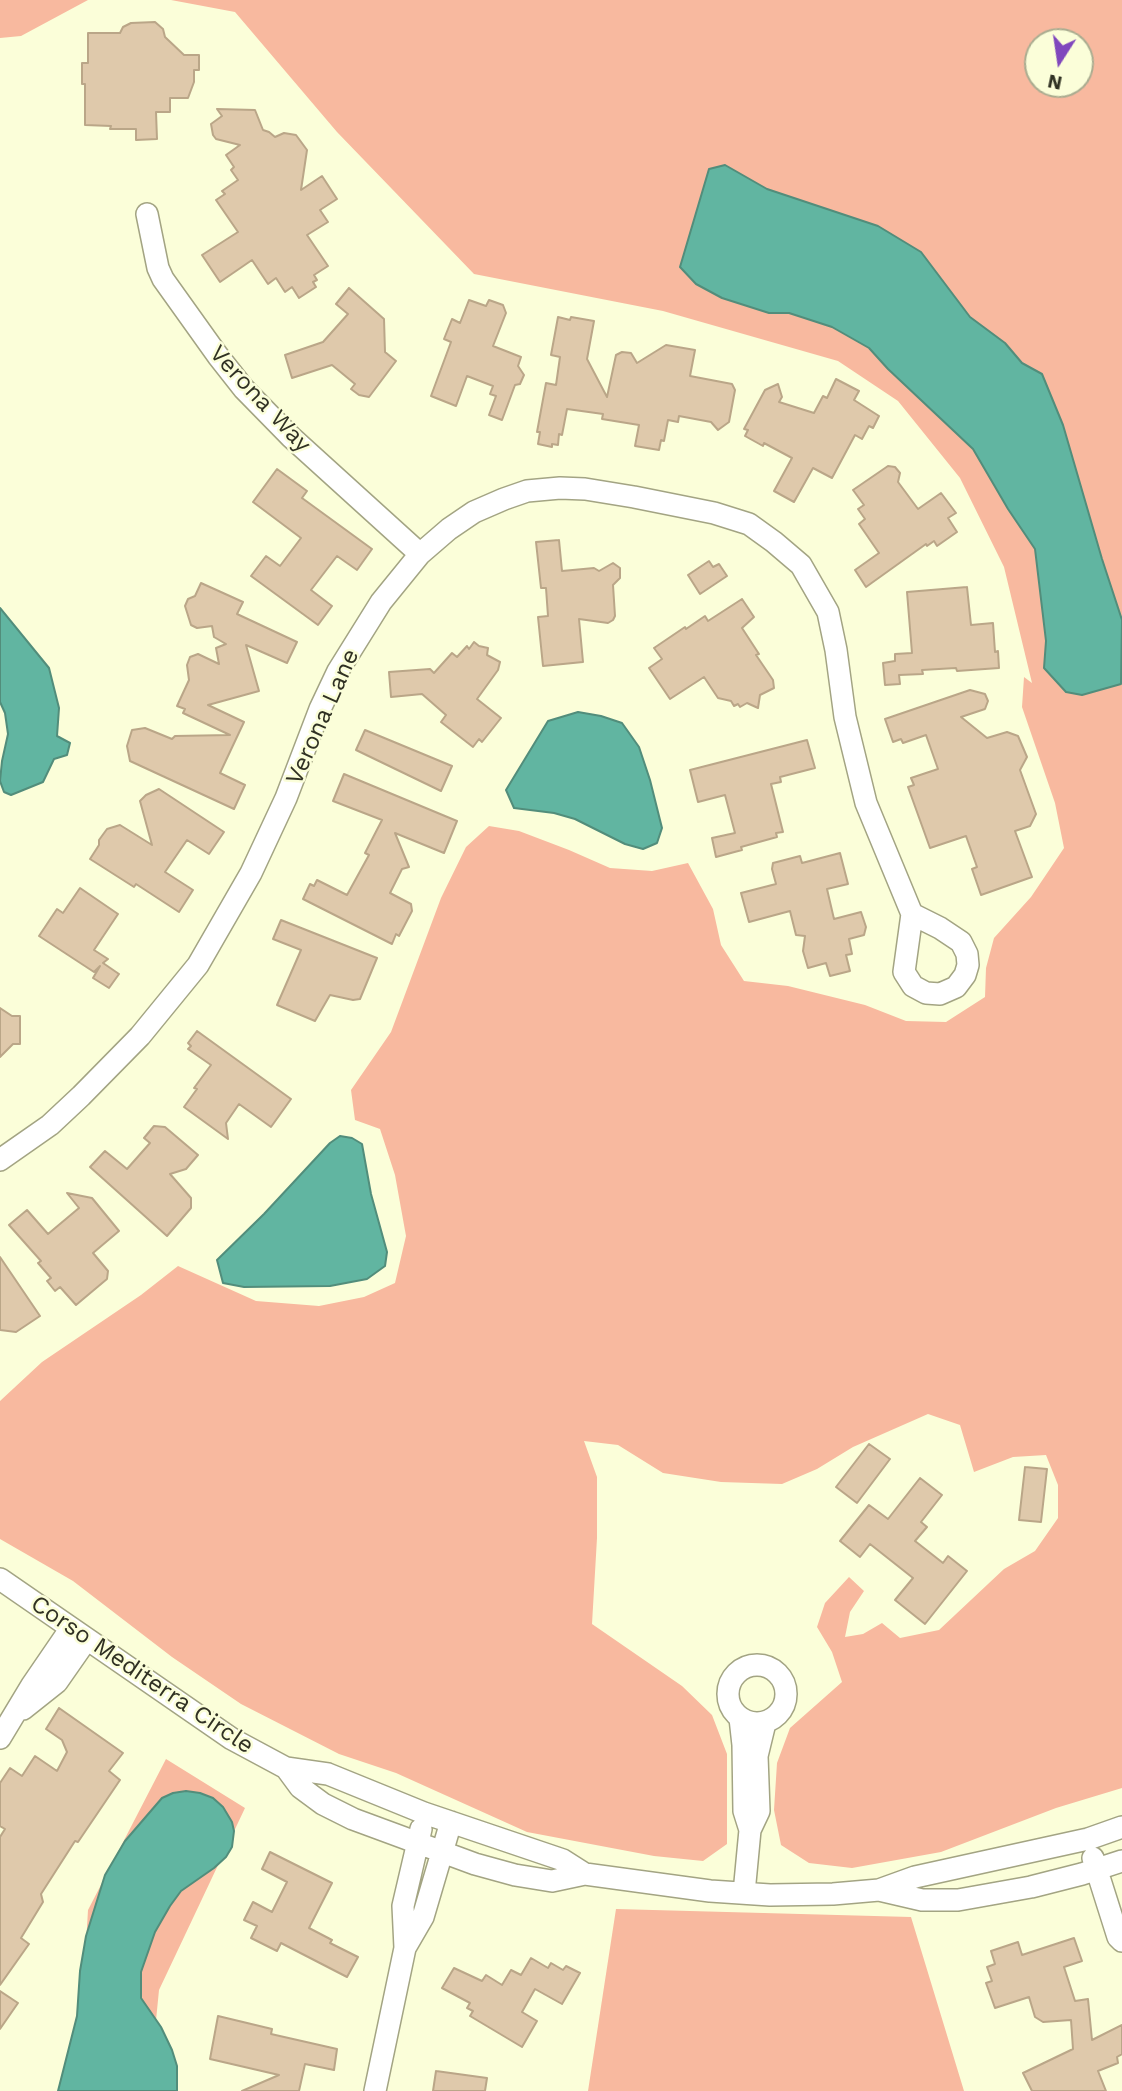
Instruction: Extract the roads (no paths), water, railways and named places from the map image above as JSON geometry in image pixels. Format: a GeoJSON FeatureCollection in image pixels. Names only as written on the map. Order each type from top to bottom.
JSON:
{"type":"FeatureCollection","features":[{"type":"Feature","properties":{"kind":"street","name":"Verona Way"},"geometry":{"type":"LineString","coordinates":[[147,214],[158,268],[163,279],[231,372],[283,429],[420,555]]}},
{"type":"Feature","properties":{"kind":"street","name":"Verona Lane"},"geometry":{"type":"LineString","coordinates":[[0,1160],[50,1125],[81,1096],[139,1037],[198,965],[251,873],[286,798],[338,671],[381,602],[420,555],[450,529],[474,512],[527,491],[585,489],[714,513],[749,524],[801,565],[828,612],[845,717],[866,803],[912,914]]}},
{"type":"Feature","properties":{"kind":"street","name":"Corso Mediterra Circle"},"geometry":{"type":"LineString","coordinates":[[0,1579],[232,1739],[286,1768],[328,1774],[424,1813],[563,1860],[585,1874]]}},
{"type":"Feature","properties":{"kind":"street"},"geometry":{"type":"LineString","coordinates":[[0,1738],[32,1685],[79,1633]]}},
{"type":"Feature","properties":{"kind":"street"},"geometry":{"type":"LineString","coordinates":[[760,1665],[772,1669],[785,1685],[787,1695],[781,1711],[765,1723],[755,1724],[740,1718],[730,1706],[727,1696],[733,1677],[750,1666],[760,1665]]}},
{"type":"Feature","properties":{"kind":"street"},"geometry":{"type":"LineString","coordinates":[[740,1718],[744,1811],[750,1830]]}},
{"type":"Feature","properties":{"kind":"street"},"geometry":{"type":"LineString","coordinates":[[744,1893],[750,1830],[759,1811],[757,1756],[765,1723]]}},
{"type":"Feature","properties":{"kind":"street","name":"Corso Mediterra Circle"},"geometry":{"type":"LineString","coordinates":[[286,1768],[300,1787],[323,1804],[353,1819],[475,1864],[552,1881],[585,1874],[710,1891],[833,1895],[879,1890],[915,1877],[1087,1839],[1117,1829]]}},
{"type":"Feature","properties":{"kind":"street"},"geometry":{"type":"LineString","coordinates":[[375,2091],[405,1948],[403,1906],[424,1813]]}},
{"type":"Feature","properties":{"kind":"street"},"geometry":{"type":"LineString","coordinates":[[405,1948],[423,1917],[451,1822]]}},
{"type":"Feature","properties":{"kind":"street"},"geometry":{"type":"LineString","coordinates":[[1117,1829],[1121,1864]]}},
{"type":"Feature","properties":{"kind":"street"},"geometry":{"type":"LineString","coordinates":[[1087,1839],[1118,1937],[1122,1941]]}},
{"type":"Feature","properties":{"kind":"street","name":"Corso Mediterra Circle"},"geometry":{"type":"LineString","coordinates":[[879,1890],[922,1900],[958,1900],[1031,1887],[1121,1864]]}},
{"type":"Feature","properties":{"kind":"water"},"geometry":{"type":"Polygon","coordinates":[[[725,165],[767,189],[878,226],[921,252],[970,317],[1005,343],[1022,363],[1042,374],[1063,425],[1122,620],[1121,684],[1082,695],[1066,692],[1044,668],[1046,641],[1035,549],[973,449],[869,348],[832,327],[789,313],[769,313],[722,298],[696,284],[680,267],[709,169],[725,165]]]}},
{"type":"Feature","properties":{"kind":"water"},"geometry":{"type":"Polygon","coordinates":[[[0,608],[49,668],[59,708],[57,736],[70,743],[67,755],[54,759],[43,782],[11,795],[4,792],[0,781],[8,734],[5,713],[0,702],[0,608]]]}},
{"type":"Feature","properties":{"kind":"water"},"geometry":{"type":"Polygon","coordinates":[[[578,712],[622,723],[639,747],[662,828],[657,843],[643,849],[625,844],[575,819],[554,813],[514,808],[506,790],[548,721],[578,712]]]}},
{"type":"Feature","properties":{"kind":"water"},"geometry":{"type":"Polygon","coordinates":[[[340,1136],[352,1138],[362,1144],[371,1194],[387,1252],[385,1266],[367,1279],[330,1286],[244,1287],[223,1283],[217,1260],[330,1143],[340,1136]]]}},
{"type":"Feature","properties":{"kind":"water"},"geometry":{"type":"Polygon","coordinates":[[[186,1791],[213,1798],[223,1807],[234,1831],[232,1847],[226,1857],[181,1891],[170,1906],[155,1932],[141,1972],[141,1998],[161,2027],[172,2050],[177,2066],[177,2091],[58,2091],[77,2016],[86,1936],[105,1875],[125,1841],[162,1798],[186,1791]]]}}]}
